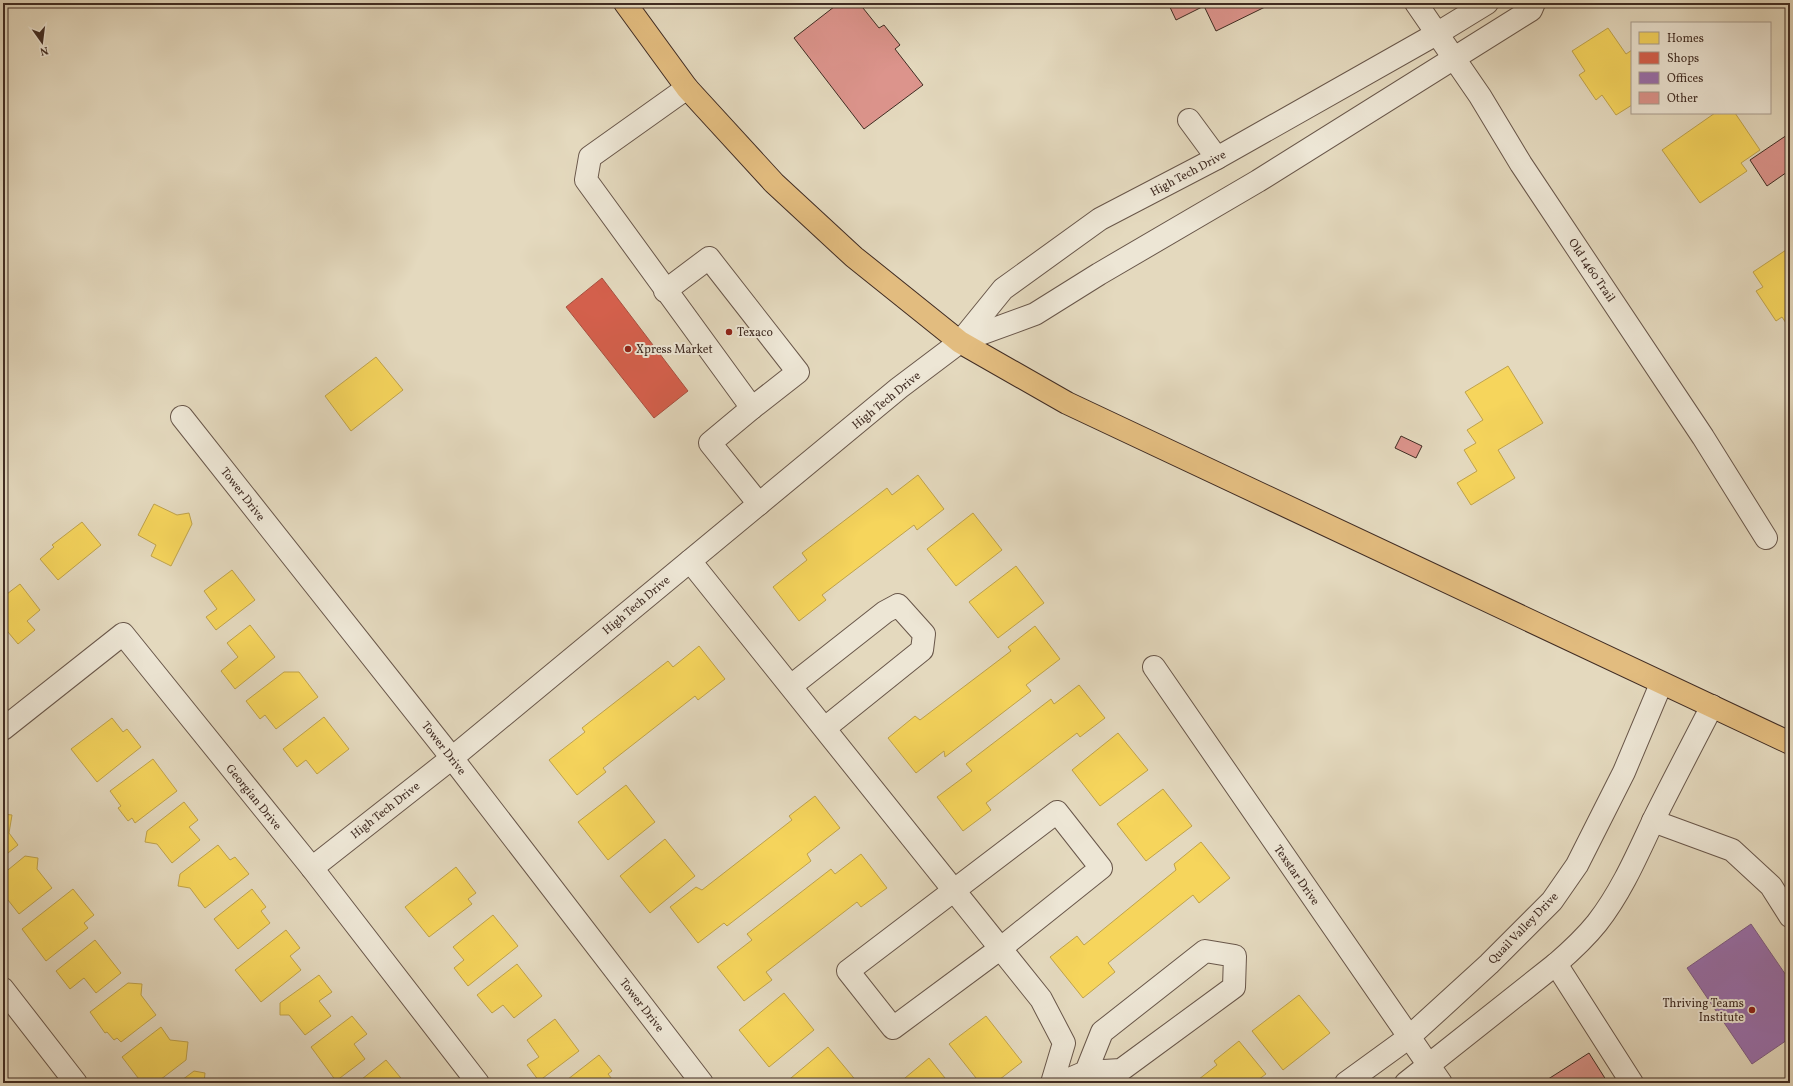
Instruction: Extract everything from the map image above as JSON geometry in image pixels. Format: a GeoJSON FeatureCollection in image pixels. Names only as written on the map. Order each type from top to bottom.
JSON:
{"type":"FeatureCollection","features":[{"type":"Feature","properties":{"kind":"main road"},"geometry":{"type":"LineString","coordinates":[[625,3],[687,88],[774,183],[854,257],[960,342],[1067,403],[1661,684],[1712,706],[1790,743]]}},
{"type":"Feature","properties":{"kind":"street","name":"Old 1460 Trail"},"geometry":{"type":"LineString","coordinates":[[1416,3],[1480,96],[1526,171],[1703,437],[1766,538]]}},
{"type":"Feature","properties":{"kind":"street","name":"High Tech Drive"},"geometry":{"type":"LineString","coordinates":[[312,868],[452,758],[899,388],[960,342],[1003,289],[1100,219],[1217,158],[1438,33],[1487,3]]}},
{"type":"Feature","properties":{"kind":"street","name":"High Tech Drive"},"geometry":{"type":"LineString","coordinates":[[960,342],[1035,314],[1258,181],[1531,10],[1534,3]]}},
{"type":"Feature","properties":{"kind":"street"},"geometry":{"type":"LineString","coordinates":[[687,88],[590,158],[586,180],[752,408]]}},
{"type":"Feature","properties":{"kind":"street"},"geometry":{"type":"LineString","coordinates":[[1189,120],[1217,158]]}},
{"type":"Feature","properties":{"kind":"street"},"geometry":{"type":"LineString","coordinates":[[666,291],[709,258],[798,372],[710,443],[759,504]]}},
{"type":"Feature","properties":{"kind":"street","name":"Tower Drive"},"geometry":{"type":"LineString","coordinates":[[182,417],[452,758],[702,1083]]}},
{"type":"Feature","properties":{"kind":"street"},"geometry":{"type":"LineString","coordinates":[[690,561],[1041,999],[1064,1043],[1052,1083]]}},
{"type":"Feature","properties":{"kind":"street"},"geometry":{"type":"LineString","coordinates":[[791,686],[885,612],[898,605],[924,634],[922,650],[825,728]]}},
{"type":"Feature","properties":{"kind":"street","name":"Georgian Drive"},"geometry":{"type":"LineString","coordinates":[[3,729],[123,634],[312,868],[478,1083]]}},
{"type":"Feature","properties":{"kind":"street","name":"Texstar Drive"},"geometry":{"type":"LineString","coordinates":[[1154,667],[1408,1038],[1435,1074]]}},
{"type":"Feature","properties":{"kind":"street","name":"Quail Valley Drive"},"geometry":{"type":"LineString","coordinates":[[1346,1083],[1408,1038],[1489,964],[1552,901],[1577,865],[1624,772],[1661,684]]}},
{"type":"Feature","properties":{"kind":"street"},"geometry":{"type":"LineString","coordinates":[[1406,1083],[1435,1074],[1578,944],[1597,923],[1613,899],[1712,706]]}},
{"type":"Feature","properties":{"kind":"street"},"geometry":{"type":"LineString","coordinates":[[1057,812],[1101,868],[1001,948],[893,1028],[848,972],[955,891],[1057,812]]}},
{"type":"Feature","properties":{"kind":"street"},"geometry":{"type":"LineString","coordinates":[[1653,821],[1732,850],[1771,886],[1790,916]]}},
{"type":"Feature","properties":{"kind":"street"},"geometry":{"type":"LineString","coordinates":[[1060,1083],[1086,1072],[1121,1070],[1234,988],[1236,956],[1205,951],[1102,1032],[1086,1072]]}},
{"type":"Feature","properties":{"kind":"street"},"geometry":{"type":"LineString","coordinates":[[1556,964],[1632,1083]]}},
{"type":"Feature","properties":{"kind":"street"},"geometry":{"type":"LineString","coordinates":[[3,989],[76,1083]]}},
{"type":"Feature","properties":{"kind":"building: Homes"},"geometry":{"type":"Polygon","coordinates":[[[1608,28],[1626,54],[1631,51],[1631,106],[1616,115],[1602,95],[1596,100],[1579,75],[1585,71],[1572,51],[1608,28]]]}},
{"type":"Feature","properties":{"kind":"building: Homes"},"geometry":{"type":"Polygon","coordinates":[[[1714,114],[1736,114],[1760,150],[1741,163],[1747,171],[1700,203],[1662,150],[1714,114]]]}},
{"type":"Feature","properties":{"kind":"building: Homes"},"geometry":{"type":"Polygon","coordinates":[[[1786,250],[1790,256],[1790,329],[1782,317],[1776,321],[1756,291],[1763,287],[1753,272],[1786,250]]]}},
{"type":"Feature","properties":{"kind":"building: Homes"},"geometry":{"type":"Polygon","coordinates":[[[376,357],[403,390],[351,431],[325,396],[376,357]]]}},
{"type":"Feature","properties":{"kind":"building: Homes"},"geometry":{"type":"Polygon","coordinates":[[[1508,366],[1543,423],[1498,450],[1515,478],[1471,505],[1457,483],[1477,471],[1464,450],[1476,443],[1467,430],[1483,420],[1465,392],[1508,366]]]}},
{"type":"Feature","properties":{"kind":"building: Homes"},"geometry":{"type":"Polygon","coordinates":[[[918,475],[944,509],[917,530],[914,525],[822,595],[826,600],[799,621],[773,587],[807,560],[802,553],[887,488],[892,495],[918,475]]]}},
{"type":"Feature","properties":{"kind":"building: Homes"},"geometry":{"type":"Polygon","coordinates":[[[154,504],[177,515],[189,513],[192,524],[171,566],[151,556],[156,545],[138,535],[154,504]]]}},
{"type":"Feature","properties":{"kind":"building: Homes"},"geometry":{"type":"Polygon","coordinates":[[[973,513],[1002,550],[956,586],[927,549],[973,513]]]}},
{"type":"Feature","properties":{"kind":"building: Homes"},"geometry":{"type":"Polygon","coordinates":[[[82,522],[101,545],[58,580],[40,559],[54,547],[52,545],[82,522]]]}},
{"type":"Feature","properties":{"kind":"building: Homes"},"geometry":{"type":"Polygon","coordinates":[[[1016,566],[1044,603],[998,638],[969,602],[1016,566]]]}},
{"type":"Feature","properties":{"kind":"building: Homes"},"geometry":{"type":"Polygon","coordinates":[[[232,570],[255,600],[216,630],[206,617],[217,609],[204,591],[232,570]]]}},
{"type":"Feature","properties":{"kind":"building: Homes"},"geometry":{"type":"Polygon","coordinates":[[[20,584],[40,610],[27,621],[35,630],[18,644],[3,626],[3,597],[20,584]]]}},
{"type":"Feature","properties":{"kind":"building: Homes"},"geometry":{"type":"Polygon","coordinates":[[[250,625],[275,657],[235,689],[221,671],[238,657],[227,643],[250,625]]]}},
{"type":"Feature","properties":{"kind":"building: Homes"},"geometry":{"type":"Polygon","coordinates":[[[1035,626],[1060,659],[1026,685],[1031,691],[945,757],[944,751],[916,773],[888,738],[915,716],[920,720],[1011,651],[1008,647],[1035,626]]]}},
{"type":"Feature","properties":{"kind":"building: Homes"},"geometry":{"type":"Polygon","coordinates":[[[699,646],[725,679],[698,700],[695,696],[603,768],[606,772],[577,795],[549,760],[585,732],[582,728],[668,661],[673,667],[699,646]]]}},
{"type":"Feature","properties":{"kind":"building: Homes"},"geometry":{"type":"Polygon","coordinates":[[[284,672],[299,672],[318,697],[276,729],[265,715],[260,719],[246,701],[284,672]]]}},
{"type":"Feature","properties":{"kind":"building: Homes"},"geometry":{"type":"Polygon","coordinates":[[[1079,685],[1105,718],[1080,737],[1077,733],[986,803],[991,810],[963,831],[937,797],[972,771],[966,764],[1051,699],[1054,704],[1079,685]]]}},
{"type":"Feature","properties":{"kind":"building: Homes"},"geometry":{"type":"Polygon","coordinates":[[[324,717],[349,749],[317,774],[306,760],[297,767],[283,749],[324,717]]]}},
{"type":"Feature","properties":{"kind":"building: Homes"},"geometry":{"type":"Polygon","coordinates":[[[112,718],[123,732],[127,729],[141,747],[97,782],[71,749],[112,718]]]}},
{"type":"Feature","properties":{"kind":"building: Homes"},"geometry":{"type":"Polygon","coordinates":[[[1118,733],[1148,770],[1100,806],[1072,770],[1118,733]]]}},
{"type":"Feature","properties":{"kind":"building: Homes"},"geometry":{"type":"Polygon","coordinates":[[[153,759],[177,791],[135,823],[132,818],[128,821],[118,808],[121,806],[110,791],[153,759]]]}},
{"type":"Feature","properties":{"kind":"building: Homes"},"geometry":{"type":"Polygon","coordinates":[[[626,785],[655,822],[608,860],[578,822],[626,785]]]}},
{"type":"Feature","properties":{"kind":"building: Homes"},"geometry":{"type":"Polygon","coordinates":[[[1163,789],[1192,826],[1146,861],[1117,824],[1163,789]]]}},
{"type":"Feature","properties":{"kind":"building: Homes"},"geometry":{"type":"Polygon","coordinates":[[[815,796],[840,828],[807,854],[811,861],[727,926],[724,923],[698,943],[670,907],[696,887],[702,890],[792,820],[789,816],[815,796]]]}},
{"type":"Feature","properties":{"kind":"building: Homes"},"geometry":{"type":"Polygon","coordinates":[[[184,802],[198,820],[189,827],[200,840],[172,863],[157,844],[145,842],[147,831],[184,802]]]}},
{"type":"Feature","properties":{"kind":"building: Homes"},"geometry":{"type":"Polygon","coordinates":[[[3,814],[12,815],[9,833],[18,845],[3,857],[3,814]]]}},
{"type":"Feature","properties":{"kind":"building: Homes"},"geometry":{"type":"Polygon","coordinates":[[[665,839],[695,876],[650,913],[620,876],[665,839]]]}},
{"type":"Feature","properties":{"kind":"building: Homes"},"geometry":{"type":"Polygon","coordinates":[[[1201,842],[1230,878],[1199,903],[1193,895],[1108,963],[1115,972],[1083,998],[1050,957],[1077,936],[1084,945],[1176,870],[1174,864],[1201,842]]]}},
{"type":"Feature","properties":{"kind":"building: Homes"},"geometry":{"type":"Polygon","coordinates":[[[218,845],[230,860],[235,857],[249,874],[205,908],[190,888],[178,886],[180,874],[218,845]]]}},
{"type":"Feature","properties":{"kind":"building: Homes"},"geometry":{"type":"Polygon","coordinates":[[[861,854],[887,888],[861,907],[857,902],[766,972],[772,980],[744,1001],[717,967],[752,940],[747,934],[831,869],[835,874],[861,854]]]}},
{"type":"Feature","properties":{"kind":"building: Homes"},"geometry":{"type":"Polygon","coordinates":[[[25,856],[38,858],[37,869],[52,888],[19,914],[8,900],[3,904],[3,874],[25,856]]]}},
{"type":"Feature","properties":{"kind":"building: Homes"},"geometry":{"type":"Polygon","coordinates":[[[456,867],[476,893],[468,899],[472,904],[429,937],[405,907],[456,867]]]}},
{"type":"Feature","properties":{"kind":"building: Homes"},"geometry":{"type":"Polygon","coordinates":[[[73,889],[94,915],[84,923],[88,928],[46,961],[22,929],[73,889]]]}},
{"type":"Feature","properties":{"kind":"building: Homes"},"geometry":{"type":"Polygon","coordinates":[[[252,889],[266,907],[261,911],[270,923],[238,949],[214,919],[252,889]]]}},
{"type":"Feature","properties":{"kind":"building: Homes"},"geometry":{"type":"Polygon","coordinates":[[[493,915],[518,946],[468,986],[454,968],[464,960],[453,947],[493,915]]]}},
{"type":"Feature","properties":{"kind":"building: Homes"},"geometry":{"type":"Polygon","coordinates":[[[286,930],[300,948],[290,956],[301,970],[261,1002],[235,970],[286,930]]]}},
{"type":"Feature","properties":{"kind":"building: Homes"},"geometry":{"type":"Polygon","coordinates":[[[95,940],[121,973],[96,993],[84,978],[70,989],[56,971],[95,940]]]}},
{"type":"Feature","properties":{"kind":"building: Homes"},"geometry":{"type":"Polygon","coordinates":[[[517,964],[542,996],[514,1018],[503,1005],[492,1013],[477,995],[517,964]]]}},
{"type":"Feature","properties":{"kind":"building: Homes"},"geometry":{"type":"Polygon","coordinates":[[[319,975],[332,992],[319,1001],[331,1016],[305,1035],[289,1015],[280,1015],[280,1003],[319,975]]]}},
{"type":"Feature","properties":{"kind":"building: Homes"},"geometry":{"type":"Polygon","coordinates":[[[128,983],[142,984],[141,995],[156,1015],[121,1042],[117,1038],[114,1040],[107,1032],[105,1033],[90,1012],[128,983]]]}},
{"type":"Feature","properties":{"kind":"building: Homes"},"geometry":{"type":"Polygon","coordinates":[[[784,993],[814,1030],[769,1067],[739,1030],[784,993]]]}},
{"type":"Feature","properties":{"kind":"building: Homes"},"geometry":{"type":"Polygon","coordinates":[[[1299,995],[1330,1033],[1283,1070],[1252,1031],[1299,995]]]}},
{"type":"Feature","properties":{"kind":"building: Homes"},"geometry":{"type":"Polygon","coordinates":[[[352,1016],[367,1034],[354,1044],[365,1059],[336,1081],[311,1047],[352,1016]]]}},
{"type":"Feature","properties":{"kind":"building: Homes"},"geometry":{"type":"Polygon","coordinates":[[[986,1016],[1022,1062],[995,1083],[980,1083],[949,1044],[986,1016]]]}},
{"type":"Feature","properties":{"kind":"building: Homes"},"geometry":{"type":"Polygon","coordinates":[[[555,1019],[579,1051],[539,1081],[527,1065],[539,1057],[527,1040],[555,1019]]]}},
{"type":"Feature","properties":{"kind":"building: Homes"},"geometry":{"type":"Polygon","coordinates":[[[161,1027],[170,1040],[188,1042],[186,1060],[156,1083],[142,1083],[122,1057],[161,1027]]]}},
{"type":"Feature","properties":{"kind":"building: Homes"},"geometry":{"type":"Polygon","coordinates":[[[1239,1041],[1266,1074],[1254,1083],[1194,1083],[1217,1065],[1214,1061],[1239,1041]]]}},
{"type":"Feature","properties":{"kind":"building: Homes"},"geometry":{"type":"Polygon","coordinates":[[[828,1047],[858,1083],[785,1083],[828,1047]]]}},
{"type":"Feature","properties":{"kind":"building: Homes"},"geometry":{"type":"Polygon","coordinates":[[[599,1055],[612,1071],[608,1074],[615,1083],[563,1083],[599,1055]]]}},
{"type":"Feature","properties":{"kind":"building: Homes"},"geometry":{"type":"Polygon","coordinates":[[[929,1058],[949,1083],[899,1083],[929,1058]]]}},
{"type":"Feature","properties":{"kind":"building: Homes"},"geometry":{"type":"Polygon","coordinates":[[[386,1060],[405,1083],[357,1083],[386,1060]]]}},
{"type":"Feature","properties":{"kind":"building: Homes"},"geometry":{"type":"Polygon","coordinates":[[[194,1071],[205,1073],[204,1083],[178,1083],[194,1071]]]}},
{"type":"Feature","properties":{"kind":"building: Shops","name":"Xpress Market"},"geometry":{"type":"Polygon","coordinates":[[[602,278],[688,391],[654,418],[566,307],[602,278]]]}},
{"type":"Feature","properties":{"kind":"building: Offices","name":"Thriving Teams Institute"},"geometry":{"type":"Polygon","coordinates":[[[1751,924],[1790,981],[1790,1038],[1752,1064],[1687,968],[1751,924]]]}},
{"type":"Feature","properties":{"kind":"building: Other"},"geometry":{"type":"Polygon","coordinates":[[[839,3],[859,3],[879,28],[884,25],[900,45],[895,49],[923,85],[864,129],[794,38],[839,3]]]}},
{"type":"Feature","properties":{"kind":"building: Other"},"geometry":{"type":"Polygon","coordinates":[[[1168,3],[1263,3],[1265,7],[1216,31],[1204,6],[1176,20],[1168,3]]]}},
{"type":"Feature","properties":{"kind":"building: Other"},"geometry":{"type":"Polygon","coordinates":[[[1790,133],[1790,170],[1767,186],[1750,160],[1790,133]]]}},
{"type":"Feature","properties":{"kind":"building: Other"},"geometry":{"type":"Polygon","coordinates":[[[1401,436],[1422,446],[1416,458],[1395,448],[1401,436]]]}},
{"type":"Feature","properties":{"kind":"building: Other"},"geometry":{"type":"Polygon","coordinates":[[[1589,1053],[1608,1083],[1542,1083],[1589,1053]]]}},
{"type":"Feature","properties":{"kind":"place","name":"Texaco"},"geometry":{"type":"Point","coordinates":[729,332]}},
{"type":"Feature","properties":{"kind":"place","name":"Xpress Market"},"geometry":{"type":"Point","coordinates":[628,349]}},
{"type":"Feature","properties":{"kind":"place","name":"Thriving Teams Institute"},"geometry":{"type":"Point","coordinates":[1752,1010]}}]}
